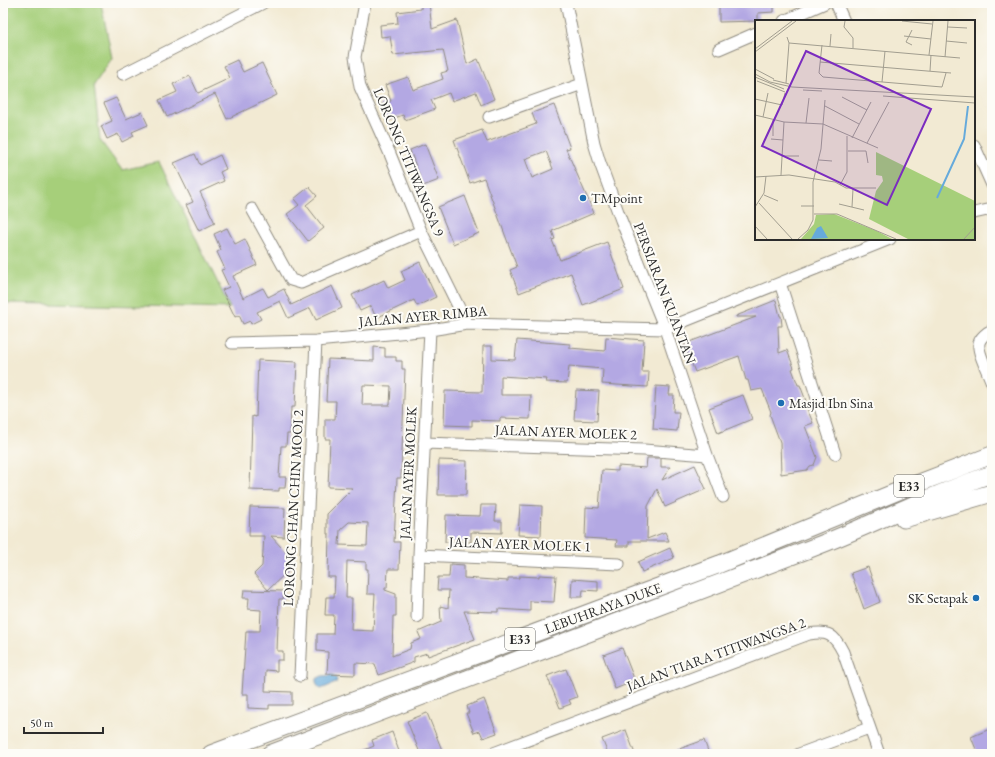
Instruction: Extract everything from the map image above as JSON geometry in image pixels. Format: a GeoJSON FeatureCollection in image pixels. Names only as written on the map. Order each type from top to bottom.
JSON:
{"type":"FeatureCollection","features":[{"type":"Feature","properties":{"kind":"highway","name":"LEBUHRAYA DUKE"},"geometry":{"type":"LineString","coordinates":[[211,754],[720,564],[901,490],[992,455]]}},
{"type":"Feature","properties":{"kind":"highway","name":"LEBUHRAYA DUKE"},"geometry":{"type":"LineString","coordinates":[[270,754],[837,539],[937,495],[978,478],[992,474]]}},
{"type":"Feature","properties":{"kind":"highway"},"geometry":{"type":"LineString","coordinates":[[837,539],[992,493]]}},
{"type":"Feature","properties":{"kind":"street"},"geometry":{"type":"LineString","coordinates":[[123,74],[264,3]]}},
{"type":"Feature","properties":{"kind":"street","name":"LORONG TITIWANGSA 9"},"geometry":{"type":"LineString","coordinates":[[365,3],[355,57],[360,87],[390,154],[421,231],[467,324]]}},
{"type":"Feature","properties":{"kind":"street","name":"PERSIARAN KUANTAN"},"geometry":{"type":"LineString","coordinates":[[566,3],[594,143],[600,163],[625,231],[665,329],[707,455],[723,497]]}},
{"type":"Feature","properties":{"kind":"street"},"geometry":{"type":"LineString","coordinates":[[786,20],[825,3]]}},
{"type":"Feature","properties":{"kind":"street"},"geometry":{"type":"LineString","coordinates":[[836,3],[844,20]]}},
{"type":"Feature","properties":{"kind":"street"},"geometry":{"type":"LineString","coordinates":[[719,49],[755,33]]}},
{"type":"Feature","properties":{"kind":"street"},"geometry":{"type":"LineString","coordinates":[[489,117],[582,84]]}},
{"type":"Feature","properties":{"kind":"street"},"geometry":{"type":"LineString","coordinates":[[975,147],[992,185]]}},
{"type":"Feature","properties":{"kind":"street"},"geometry":{"type":"LineString","coordinates":[[252,209],[291,280],[301,283],[421,231]]}},
{"type":"Feature","properties":{"kind":"street"},"geometry":{"type":"LineString","coordinates":[[975,213],[992,209]]}},
{"type":"Feature","properties":{"kind":"street"},"geometry":{"type":"LineString","coordinates":[[665,329],[888,240]]}},
{"type":"Feature","properties":{"kind":"street"},"geometry":{"type":"LineString","coordinates":[[780,283],[835,454]]}},
{"type":"Feature","properties":{"kind":"street","name":"JALAN AYER RIMBA"},"geometry":{"type":"LineString","coordinates":[[232,343],[316,341],[430,330],[467,324],[665,329]]}},
{"type":"Feature","properties":{"kind":"street","name":"JALAN AYER MOLEK"},"geometry":{"type":"LineString","coordinates":[[417,617],[430,330]]}},
{"type":"Feature","properties":{"kind":"street"},"geometry":{"type":"LineString","coordinates":[[992,330],[988,332],[979,343],[979,352],[992,383]]}},
{"type":"Feature","properties":{"kind":"street","name":"LORONG CHAN CHIN MOOI 2"},"geometry":{"type":"LineString","coordinates":[[300,676],[316,341]]}},
{"type":"Feature","properties":{"kind":"street","name":"JALAN AYER MOLEK 2"},"geometry":{"type":"LineString","coordinates":[[424,443],[644,450],[707,455]]}},
{"type":"Feature","properties":{"kind":"street","name":"JALAN AYER MOLEK 1"},"geometry":{"type":"LineString","coordinates":[[419,555],[619,564]]}},
{"type":"Feature","properties":{"kind":"street","name":"JALAN TIARA TITIWANGSA 2"},"geometry":{"type":"LineString","coordinates":[[491,754],[808,634],[821,632],[831,635],[841,647],[879,754]]}},
{"type":"Feature","properties":{"kind":"street"},"geometry":{"type":"LineString","coordinates":[[799,754],[870,728]]}},
{"type":"Feature","properties":{"kind":"green space"},"geometry":{"type":"Polygon","coordinates":[[[3,3],[101,3],[112,58],[94,85],[100,140],[122,170],[159,162],[230,308],[3,303],[3,3]]]}},
{"type":"Feature","properties":{"kind":"water"},"geometry":{"type":"Polygon","coordinates":[[[333,675],[337,679],[336,683],[321,689],[318,686],[316,679],[322,676],[333,675]]]}},
{"type":"Feature","properties":{"kind":"building"},"geometry":{"type":"Polygon","coordinates":[[[429,3],[432,29],[457,20],[467,64],[478,59],[494,99],[481,105],[476,92],[452,101],[449,93],[431,100],[435,109],[405,120],[403,115],[386,121],[380,105],[391,101],[385,85],[408,77],[413,90],[443,79],[441,73],[448,71],[443,50],[393,55],[390,36],[381,37],[380,25],[398,23],[397,12],[421,9],[421,4],[429,3]]]}},
{"type":"Feature","properties":{"kind":"building"},"geometry":{"type":"Polygon","coordinates":[[[719,3],[774,3],[774,12],[758,13],[758,20],[755,21],[719,22],[719,3]]]}},
{"type":"Feature","properties":{"kind":"building"},"geometry":{"type":"Polygon","coordinates":[[[237,60],[243,72],[262,63],[277,95],[227,119],[215,94],[167,117],[159,100],[177,92],[173,84],[190,76],[198,93],[230,78],[224,66],[237,60]]]}},
{"type":"Feature","properties":{"kind":"building"},"geometry":{"type":"Polygon","coordinates":[[[116,98],[126,119],[142,112],[148,125],[132,132],[134,136],[122,142],[118,134],[107,139],[101,126],[112,121],[104,103],[116,98]]]}},
{"type":"Feature","properties":{"kind":"building"},"geometry":{"type":"Polygon","coordinates":[[[554,105],[570,148],[566,149],[594,213],[552,231],[555,239],[552,240],[560,260],[607,242],[624,289],[583,305],[571,273],[519,293],[510,270],[517,267],[484,178],[470,183],[454,140],[482,130],[487,142],[536,124],[532,113],[554,105]],[[546,151],[525,159],[532,178],[553,169],[546,151]]]}},
{"type":"Feature","properties":{"kind":"building"},"geometry":{"type":"Polygon","coordinates":[[[425,144],[439,180],[423,186],[410,150],[425,144]]]}},
{"type":"Feature","properties":{"kind":"building"},"geometry":{"type":"Polygon","coordinates":[[[195,154],[200,165],[220,155],[226,169],[220,172],[224,181],[200,192],[215,223],[199,231],[186,205],[193,202],[174,163],[195,154]]]}},
{"type":"Feature","properties":{"kind":"building"},"geometry":{"type":"Polygon","coordinates":[[[309,187],[317,196],[306,205],[324,228],[308,241],[287,214],[299,205],[294,199],[309,187]]]}},
{"type":"Feature","properties":{"kind":"building"},"geometry":{"type":"Polygon","coordinates":[[[465,196],[479,233],[453,244],[438,207],[465,196]]]}},
{"type":"Feature","properties":{"kind":"building"},"geometry":{"type":"Polygon","coordinates":[[[227,228],[235,244],[245,239],[257,265],[233,276],[243,298],[263,288],[268,297],[284,289],[291,305],[332,286],[342,308],[316,320],[310,308],[288,318],[280,301],[257,312],[261,319],[251,324],[250,321],[243,324],[239,315],[235,317],[222,290],[229,287],[221,270],[225,269],[217,252],[221,250],[214,234],[227,228]]]}},
{"type":"Feature","properties":{"kind":"building"},"geometry":{"type":"Polygon","coordinates":[[[420,262],[436,297],[417,306],[414,300],[376,318],[371,306],[360,311],[352,295],[384,280],[388,288],[405,280],[401,271],[420,262]]]}},
{"type":"Feature","properties":{"kind":"building"},"geometry":{"type":"Polygon","coordinates":[[[776,300],[781,316],[782,326],[778,326],[779,353],[787,350],[794,368],[792,369],[798,385],[800,385],[813,423],[805,426],[817,457],[814,465],[810,466],[807,470],[781,474],[780,442],[770,415],[771,412],[762,389],[751,391],[739,356],[695,372],[684,344],[756,317],[736,316],[776,300]]]}},
{"type":"Feature","properties":{"kind":"building"},"geometry":{"type":"Polygon","coordinates":[[[606,337],[644,340],[642,372],[649,372],[648,387],[602,384],[603,369],[569,366],[567,383],[546,382],[547,379],[501,376],[501,395],[531,395],[530,419],[500,418],[500,421],[472,420],[472,426],[444,425],[445,391],[482,392],[483,346],[492,346],[492,359],[515,360],[517,340],[570,344],[570,348],[605,351],[606,337]]]}},
{"type":"Feature","properties":{"kind":"building"},"geometry":{"type":"Polygon","coordinates":[[[374,347],[385,348],[385,357],[396,357],[396,361],[402,361],[402,369],[405,369],[401,478],[397,478],[394,542],[400,542],[399,569],[388,569],[387,588],[385,588],[385,590],[396,594],[396,616],[393,616],[392,656],[410,649],[411,643],[421,639],[418,632],[441,622],[440,606],[448,608],[449,590],[437,590],[438,577],[449,577],[450,564],[464,565],[464,578],[508,581],[508,578],[519,578],[519,576],[556,576],[554,602],[530,601],[530,611],[498,609],[498,612],[464,611],[475,639],[428,656],[427,653],[414,657],[414,662],[379,675],[375,664],[355,663],[355,675],[327,674],[328,652],[317,651],[317,634],[333,634],[334,615],[325,615],[326,597],[334,597],[335,577],[328,577],[329,534],[327,534],[327,514],[353,488],[328,487],[330,439],[325,439],[325,419],[335,419],[336,401],[326,401],[328,359],[374,361],[374,347]],[[363,385],[362,405],[390,405],[391,386],[363,385]],[[349,522],[340,530],[339,545],[367,546],[368,523],[349,522]],[[347,561],[346,598],[352,598],[351,630],[373,631],[375,594],[367,594],[368,569],[366,569],[366,562],[347,561]]]}},
{"type":"Feature","properties":{"kind":"building"},"geometry":{"type":"Polygon","coordinates":[[[258,360],[297,362],[295,407],[291,407],[290,434],[287,434],[286,446],[281,446],[279,477],[286,477],[285,488],[279,488],[279,491],[250,490],[252,416],[256,417],[258,360]]]}},
{"type":"Feature","properties":{"kind":"building"},"geometry":{"type":"Polygon","coordinates":[[[656,386],[670,387],[669,395],[674,395],[673,412],[679,412],[677,431],[653,429],[656,386]]]}},
{"type":"Feature","properties":{"kind":"building"},"geometry":{"type":"Polygon","coordinates":[[[576,390],[599,391],[597,421],[574,420],[576,390]]]}},
{"type":"Feature","properties":{"kind":"building"},"geometry":{"type":"Polygon","coordinates":[[[743,395],[752,419],[718,433],[709,408],[743,395]]]}},
{"type":"Feature","properties":{"kind":"building"},"geometry":{"type":"Polygon","coordinates":[[[647,458],[661,458],[661,467],[670,467],[662,480],[695,465],[706,489],[665,507],[657,489],[648,506],[647,539],[665,532],[669,541],[629,541],[629,546],[616,546],[617,540],[585,538],[586,507],[599,508],[602,470],[618,471],[618,466],[646,468],[647,458]]]}},
{"type":"Feature","properties":{"kind":"building"},"geometry":{"type":"Polygon","coordinates":[[[439,460],[467,461],[466,495],[438,495],[439,460]]]}},
{"type":"Feature","properties":{"kind":"building"},"geometry":{"type":"Polygon","coordinates":[[[481,505],[496,505],[495,521],[502,521],[502,533],[471,532],[471,542],[445,542],[446,515],[480,516],[481,505]]]}},
{"type":"Feature","properties":{"kind":"building"},"geometry":{"type":"Polygon","coordinates":[[[520,505],[542,506],[541,536],[518,535],[520,505]]]}},
{"type":"Feature","properties":{"kind":"building"},"geometry":{"type":"Polygon","coordinates":[[[250,507],[285,508],[284,537],[271,536],[291,558],[290,569],[268,590],[254,574],[262,566],[264,536],[249,536],[250,507]]]}},
{"type":"Feature","properties":{"kind":"building"},"geometry":{"type":"Polygon","coordinates":[[[670,548],[674,558],[642,572],[638,562],[670,548]]]}},
{"type":"Feature","properties":{"kind":"building"},"geometry":{"type":"Polygon","coordinates":[[[868,567],[880,602],[864,609],[851,573],[868,567]]]}},
{"type":"Feature","properties":{"kind":"building"},"geometry":{"type":"Polygon","coordinates":[[[572,579],[598,581],[598,591],[583,590],[582,597],[571,597],[572,579]]]}},
{"type":"Feature","properties":{"kind":"building"},"geometry":{"type":"Polygon","coordinates":[[[244,590],[284,591],[283,599],[279,599],[277,651],[283,651],[283,660],[277,660],[277,671],[266,670],[265,691],[292,692],[292,705],[269,705],[269,709],[248,708],[248,694],[242,694],[246,631],[260,631],[261,610],[248,609],[249,598],[243,598],[244,590]]]}},
{"type":"Feature","properties":{"kind":"building"},"geometry":{"type":"Polygon","coordinates":[[[622,648],[635,681],[615,689],[603,655],[622,648]]]}},
{"type":"Feature","properties":{"kind":"building"},"geometry":{"type":"Polygon","coordinates":[[[566,669],[577,697],[569,700],[571,704],[560,708],[547,676],[566,669]]]}},
{"type":"Feature","properties":{"kind":"building"},"geometry":{"type":"Polygon","coordinates":[[[484,699],[497,733],[483,738],[480,731],[474,733],[466,713],[469,713],[467,706],[484,699]]]}},
{"type":"Feature","properties":{"kind":"building"},"geometry":{"type":"Polygon","coordinates":[[[427,713],[442,750],[432,754],[426,754],[425,751],[420,753],[407,721],[427,713]]]}},
{"type":"Feature","properties":{"kind":"building"},"geometry":{"type":"Polygon","coordinates":[[[992,728],[992,754],[978,754],[971,737],[992,728]]]}},
{"type":"Feature","properties":{"kind":"building"},"geometry":{"type":"Polygon","coordinates":[[[626,730],[635,754],[608,754],[602,739],[626,730]]]}},
{"type":"Feature","properties":{"kind":"building"},"geometry":{"type":"Polygon","coordinates":[[[392,732],[400,754],[355,754],[374,746],[372,740],[392,732]]]}},
{"type":"Feature","properties":{"kind":"building"},"geometry":{"type":"Polygon","coordinates":[[[704,740],[709,754],[668,753],[704,740]]]}},
{"type":"Feature","properties":{"kind":"place","name":"TMpoint"},"geometry":{"type":"Point","coordinates":[583,198]}},
{"type":"Feature","properties":{"kind":"place","name":"Masjid Ibn Sina"},"geometry":{"type":"Point","coordinates":[781,403]}},
{"type":"Feature","properties":{"kind":"place","name":"SK Setapak"},"geometry":{"type":"Point","coordinates":[976,598]}}]}
